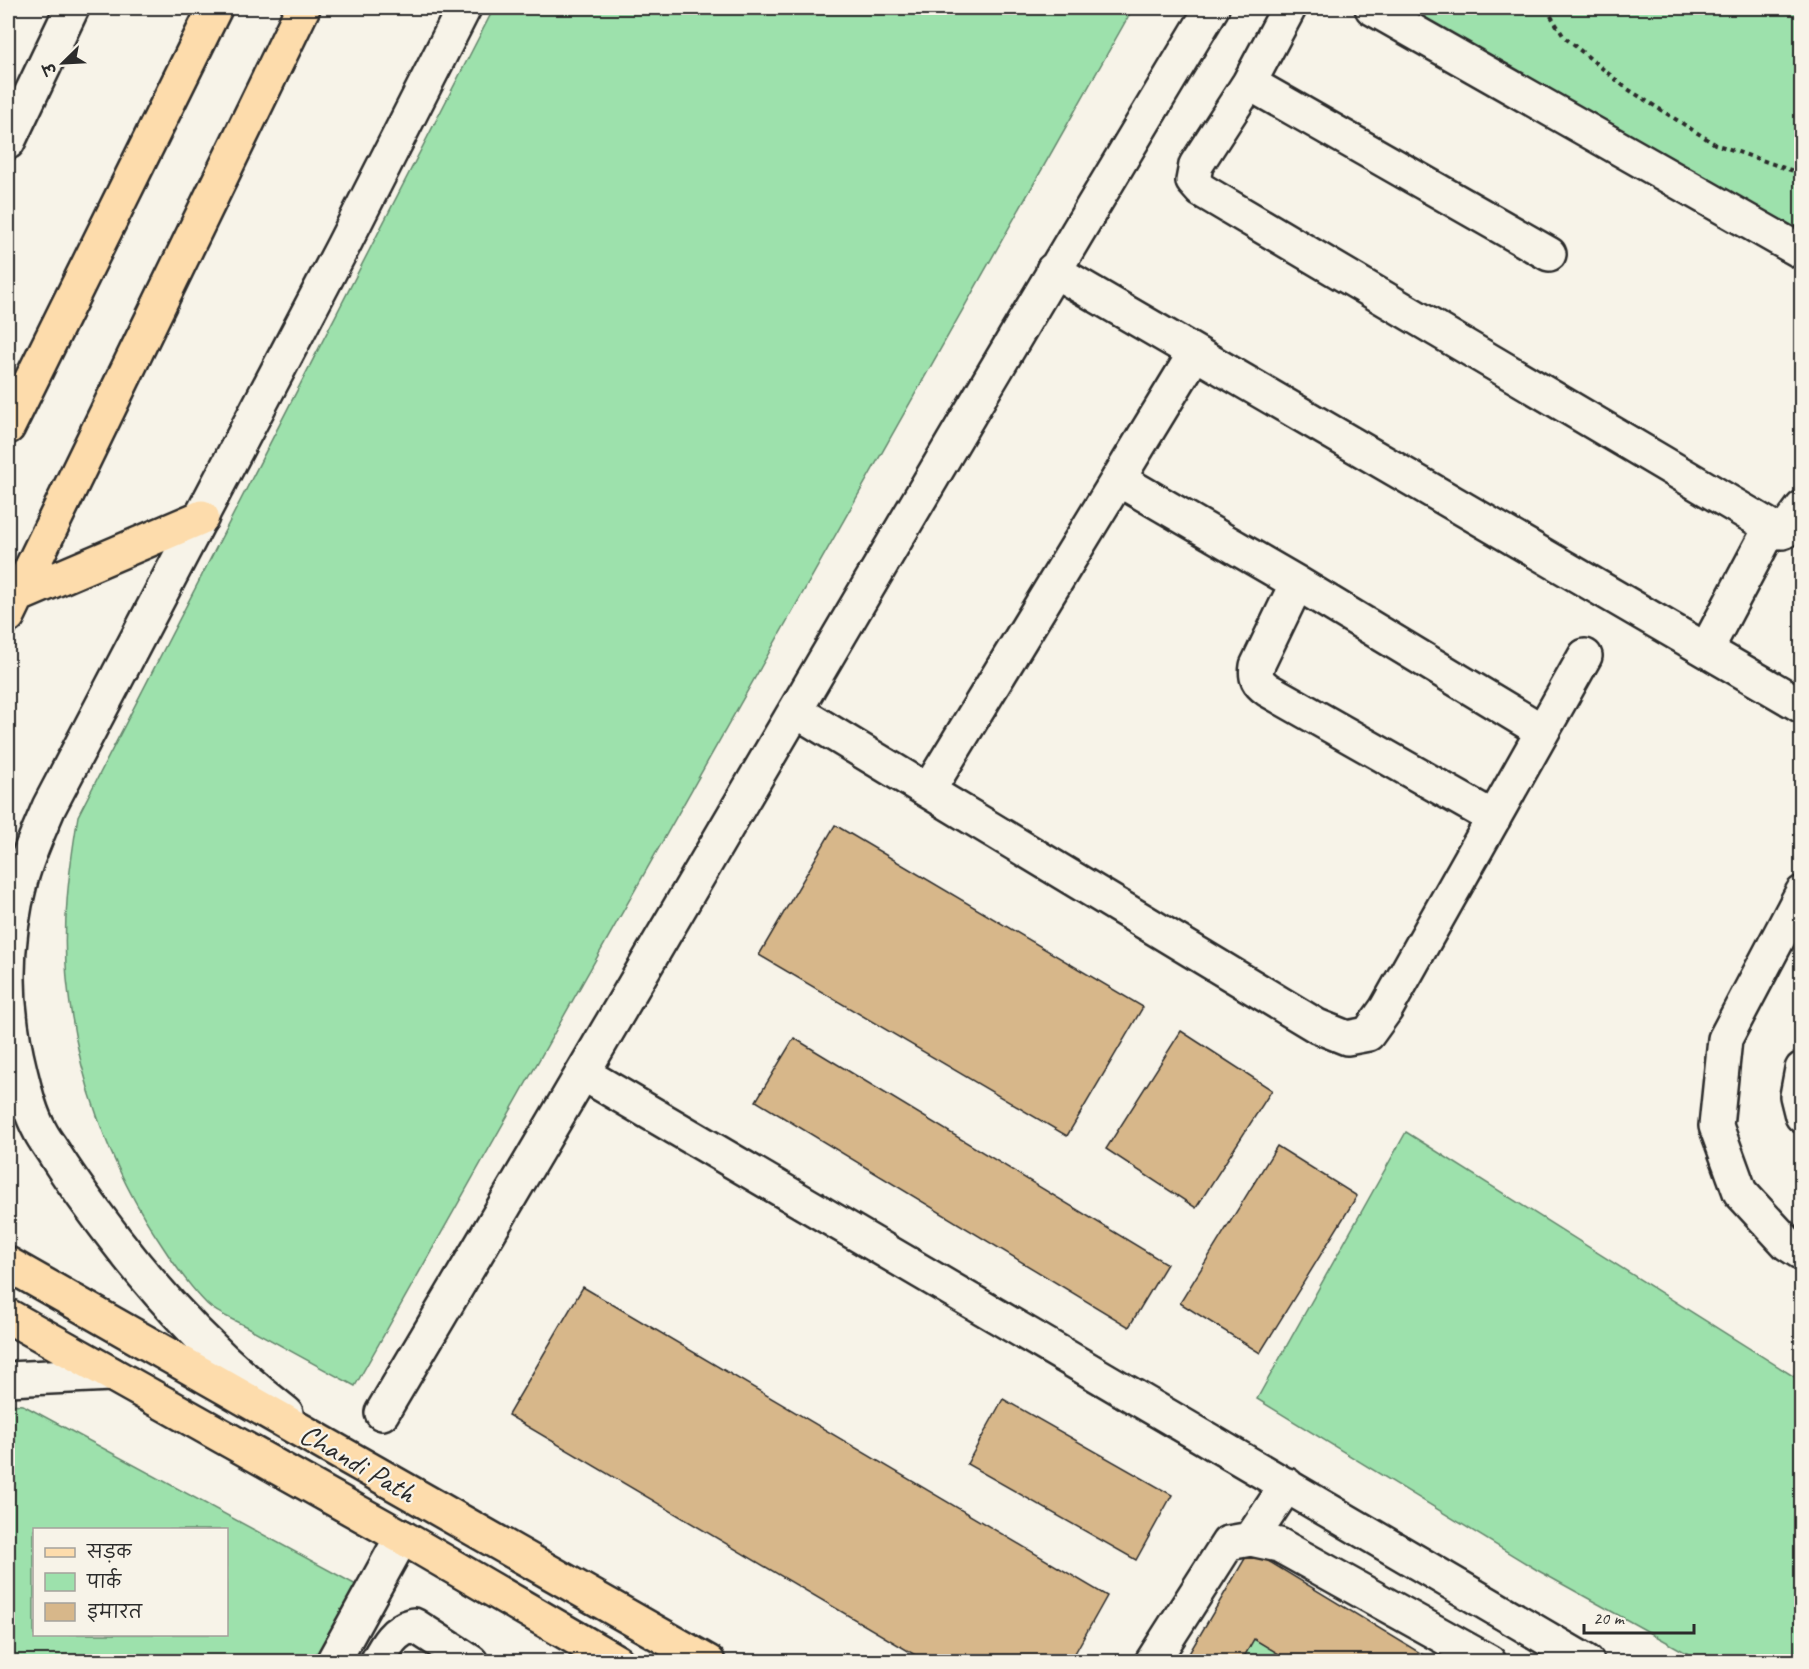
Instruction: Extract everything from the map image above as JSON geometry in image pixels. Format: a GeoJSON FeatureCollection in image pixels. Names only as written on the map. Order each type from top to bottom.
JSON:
{"type":"FeatureCollection","features":[{"type":"Feature","properties":{"kind":"main road"},"geometry":{"type":"LineString","coordinates":[[8,427],[215,8]]}},
{"type":"Feature","properties":{"kind":"main road"},"geometry":{"type":"LineString","coordinates":[[12,606],[303,8]]}},
{"type":"Feature","properties":{"kind":"main road"},"geometry":{"type":"LineString","coordinates":[[12,606],[202,517]]}},
{"type":"Feature","properties":{"kind":"main road","name":"Chandi Path"},"geometry":{"type":"LineString","coordinates":[[8,1264],[708,1662]]}},
{"type":"Feature","properties":{"kind":"main road","name":"Chandi Path"},"geometry":{"type":"LineString","coordinates":[[8,1316],[402,1537],[617,1662]]}},
{"type":"Feature","properties":{"kind":"street"},"geometry":{"type":"LineString","coordinates":[[8,142],[72,8]]}},
{"type":"Feature","properties":{"kind":"street"},"geometry":{"type":"LineString","coordinates":[[341,1454],[284,1411],[177,1313],[129,1258],[82,1196],[39,1131],[24,1089],[13,1045],[8,1000],[9,955],[13,917],[21,879],[49,807],[343,246],[464,8]]}},
{"type":"Feature","properties":{"kind":"street"},"geometry":{"type":"LineString","coordinates":[[382,1413],[584,1074],[1053,270],[1212,8]]}},
{"type":"Feature","properties":{"kind":"street"},"geometry":{"type":"LineString","coordinates":[[1289,8],[1249,83],[1196,165],[1193,181],[1201,190],[1771,527],[1785,531],[1802,508]]}},
{"type":"Feature","properties":{"kind":"street"},"geometry":{"type":"LineString","coordinates":[[1372,8],[1802,252]]}},
{"type":"Feature","properties":{"kind":"street"},"geometry":{"type":"LineString","coordinates":[[1249,83],[1549,254]]}},
{"type":"Feature","properties":{"kind":"street"},"geometry":{"type":"LineString","coordinates":[[1053,270],[1802,706]]}},
{"type":"Feature","properties":{"kind":"street"},"geometry":{"type":"LineString","coordinates":[[928,791],[1195,353]]}},
{"type":"Feature","properties":{"kind":"street"},"geometry":{"type":"LineString","coordinates":[[1118,479],[1297,583],[1542,731]]}},
{"type":"Feature","properties":{"kind":"street"},"geometry":{"type":"LineString","coordinates":[[1706,650],[1771,527]]}},
{"type":"Feature","properties":{"kind":"street"},"geometry":{"type":"LineString","coordinates":[[1297,583],[1257,666],[1255,674],[1259,683],[1494,818]]}},
{"type":"Feature","properties":{"kind":"street"},"geometry":{"type":"LineString","coordinates":[[796,711],[1317,1026],[1347,1038],[1368,1034],[1386,1009],[1585,656]]}},
{"type":"Feature","properties":{"kind":"street"},"geometry":{"type":"LineString","coordinates":[[1802,893],[1725,1039],[1716,1126],[1740,1192],[1788,1244],[1802,1253]]}},
{"type":"Feature","properties":{"kind":"street"},"geometry":{"type":"LineString","coordinates":[[1802,1070],[1797,1096],[1802,1116]]}},
{"type":"Feature","properties":{"kind":"street"},"geometry":{"type":"LineString","coordinates":[[584,1074],[1587,1662]]}},
{"type":"Feature","properties":{"kind":"street"},"geometry":{"type":"LineString","coordinates":[[8,1379],[111,1374]]}},
{"type":"Feature","properties":{"kind":"street"},"geometry":{"type":"LineString","coordinates":[[1251,1539],[1287,1485]]}},
{"type":"Feature","properties":{"kind":"street"},"geometry":{"type":"LineString","coordinates":[[333,1662],[402,1537]]}},
{"type":"Feature","properties":{"kind":"street"},"geometry":{"type":"LineString","coordinates":[[1152,1662],[1228,1543],[1251,1539],[1279,1545],[1489,1662]]}},
{"type":"Feature","properties":{"kind":"street"},"geometry":{"type":"LineString","coordinates":[[376,1662],[388,1642],[403,1628],[414,1625],[471,1662]]}},
{"type":"Feature","properties":{"kind":"path"},"geometry":{"type":"LineString","coordinates":[[1546,8],[1564,37],[1626,88],[1715,144],[1802,174]]}},
{"type":"Feature","properties":{"kind":"green space"},"geometry":{"type":"Polygon","coordinates":[[[494,8],[1133,8],[355,1386],[211,1308],[184,1277],[168,1254],[126,1185],[98,1119],[87,1085],[71,1015],[66,959],[69,877],[78,816],[494,8]]]}},
{"type":"Feature","properties":{"kind":"green space"},"geometry":{"type":"Polygon","coordinates":[[[1398,8],[1801,8],[1801,248],[1398,8]]]}},
{"type":"Feature","properties":{"kind":"green space"},"geometry":{"type":"Polygon","coordinates":[[[1406,1132],[1801,1381],[1801,1661],[1701,1661],[1537,1570],[1257,1399],[1406,1132]]]}},
{"type":"Feature","properties":{"kind":"green space"},"geometry":{"type":"Polygon","coordinates":[[[8,1404],[23,1405],[360,1587],[316,1661],[8,1662],[8,1404]]]}},
{"type":"Feature","properties":{"kind":"green space"},"geometry":{"type":"Polygon","coordinates":[[[1254,1639],[1292,1661],[1241,1662],[1254,1639]]]}},
{"type":"Feature","properties":{"kind":"building"},"geometry":{"type":"Polygon","coordinates":[[[835,825],[1143,1007],[1067,1136],[759,955],[835,825]]]}},
{"type":"Feature","properties":{"kind":"building"},"geometry":{"type":"Polygon","coordinates":[[[1181,1031],[1272,1090],[1196,1208],[1106,1149],[1181,1031]]]}},
{"type":"Feature","properties":{"kind":"building"},"geometry":{"type":"Polygon","coordinates":[[[794,1038],[1167,1264],[1129,1327],[756,1101],[794,1038]]]}},
{"type":"Feature","properties":{"kind":"building"},"geometry":{"type":"Polygon","coordinates":[[[1277,1146],[1357,1196],[1260,1353],[1180,1303],[1277,1146]]]}},
{"type":"Feature","properties":{"kind":"building"},"geometry":{"type":"Polygon","coordinates":[[[583,1287],[1107,1596],[1070,1662],[927,1662],[508,1415],[583,1287]]]}},
{"type":"Feature","properties":{"kind":"building"},"geometry":{"type":"Polygon","coordinates":[[[1003,1399],[1172,1495],[1136,1560],[967,1464],[1003,1399]]]}},
{"type":"Feature","properties":{"kind":"building"},"geometry":{"type":"Polygon","coordinates":[[[1250,1550],[1435,1662],[1292,1662],[1254,1639],[1241,1662],[1184,1662],[1250,1550]]]}}]}
